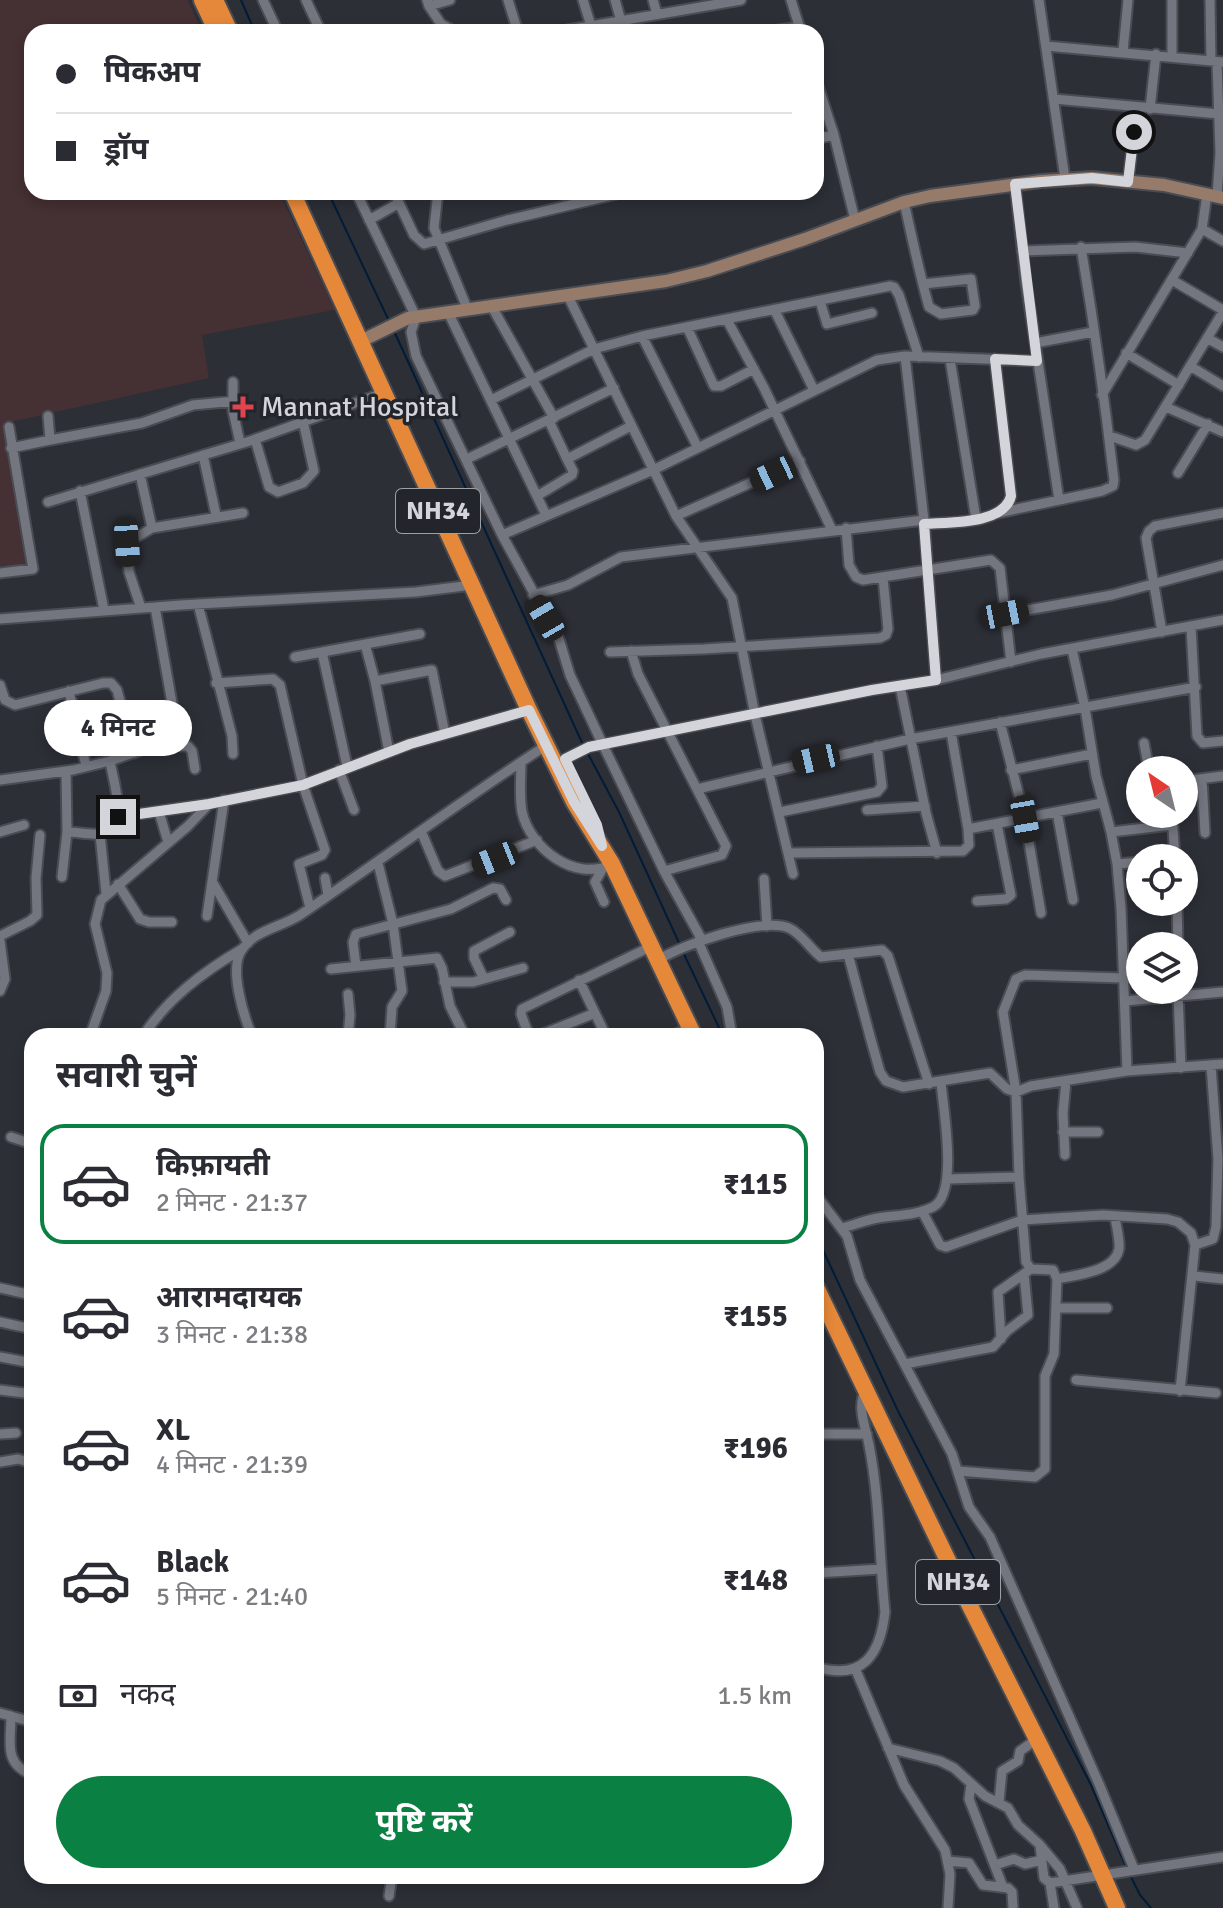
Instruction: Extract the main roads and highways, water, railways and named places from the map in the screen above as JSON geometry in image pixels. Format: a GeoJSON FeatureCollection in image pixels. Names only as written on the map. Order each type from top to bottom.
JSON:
{"type":"FeatureCollection","features":[{"type":"Feature","properties":{"kind":"highway"},"geometry":{"type":"LineString","coordinates":[[202,0],[213,24]]}},
{"type":"Feature","properties":{"kind":"highway"},"geometry":{"type":"LineString","coordinates":[[215,0],[226,24]]}},
{"type":"Feature","properties":{"kind":"highway","name":"NH34"},"geometry":{"type":"LineString","coordinates":[[296,200],[371,337],[383,393],[529,710],[574,802],[602,846]]}},
{"type":"Feature","properties":{"kind":"highway","name":"NH34"},"geometry":{"type":"LineString","coordinates":[[307,200],[480,582],[568,756],[597,825],[607,866],[660,952],[690,1028]]}},
{"type":"Feature","properties":{"kind":"highway","name":"NH34"},"geometry":{"type":"LineString","coordinates":[[824,1305],[959,1586],[1108,1874],[1117,1908]]}},
{"type":"Feature","properties":{"kind":"waterway"},"geometry":{"type":"LineString","coordinates":[[241,0],[252,24]]}},
{"type":"Feature","properties":{"kind":"waterway"},"geometry":{"type":"LineString","coordinates":[[332,200],[389,321]]}},
{"type":"Feature","properties":{"kind":"waterway"},"geometry":{"type":"LineString","coordinates":[[394,331],[584,747]]}},
{"type":"Feature","properties":{"kind":"waterway"},"geometry":{"type":"LineString","coordinates":[[587,752],[619,812],[680,945]]}},
{"type":"Feature","properties":{"kind":"waterway"},"geometry":{"type":"LineString","coordinates":[[682,950],[719,1028]]}},
{"type":"Feature","properties":{"kind":"waterway"},"geometry":{"type":"LineString","coordinates":[[824,1252],[897,1409],[1091,1785],[1127,1869]]}},
{"type":"Feature","properties":{"kind":"waterway"},"geometry":{"type":"LineString","coordinates":[[1130,1875],[1151,1908]]}},
{"type":"Feature","properties":{"kind":"place","name":"Mannat Hospital"},"geometry":{"type":"Point","coordinates":[243,407]}}]}
